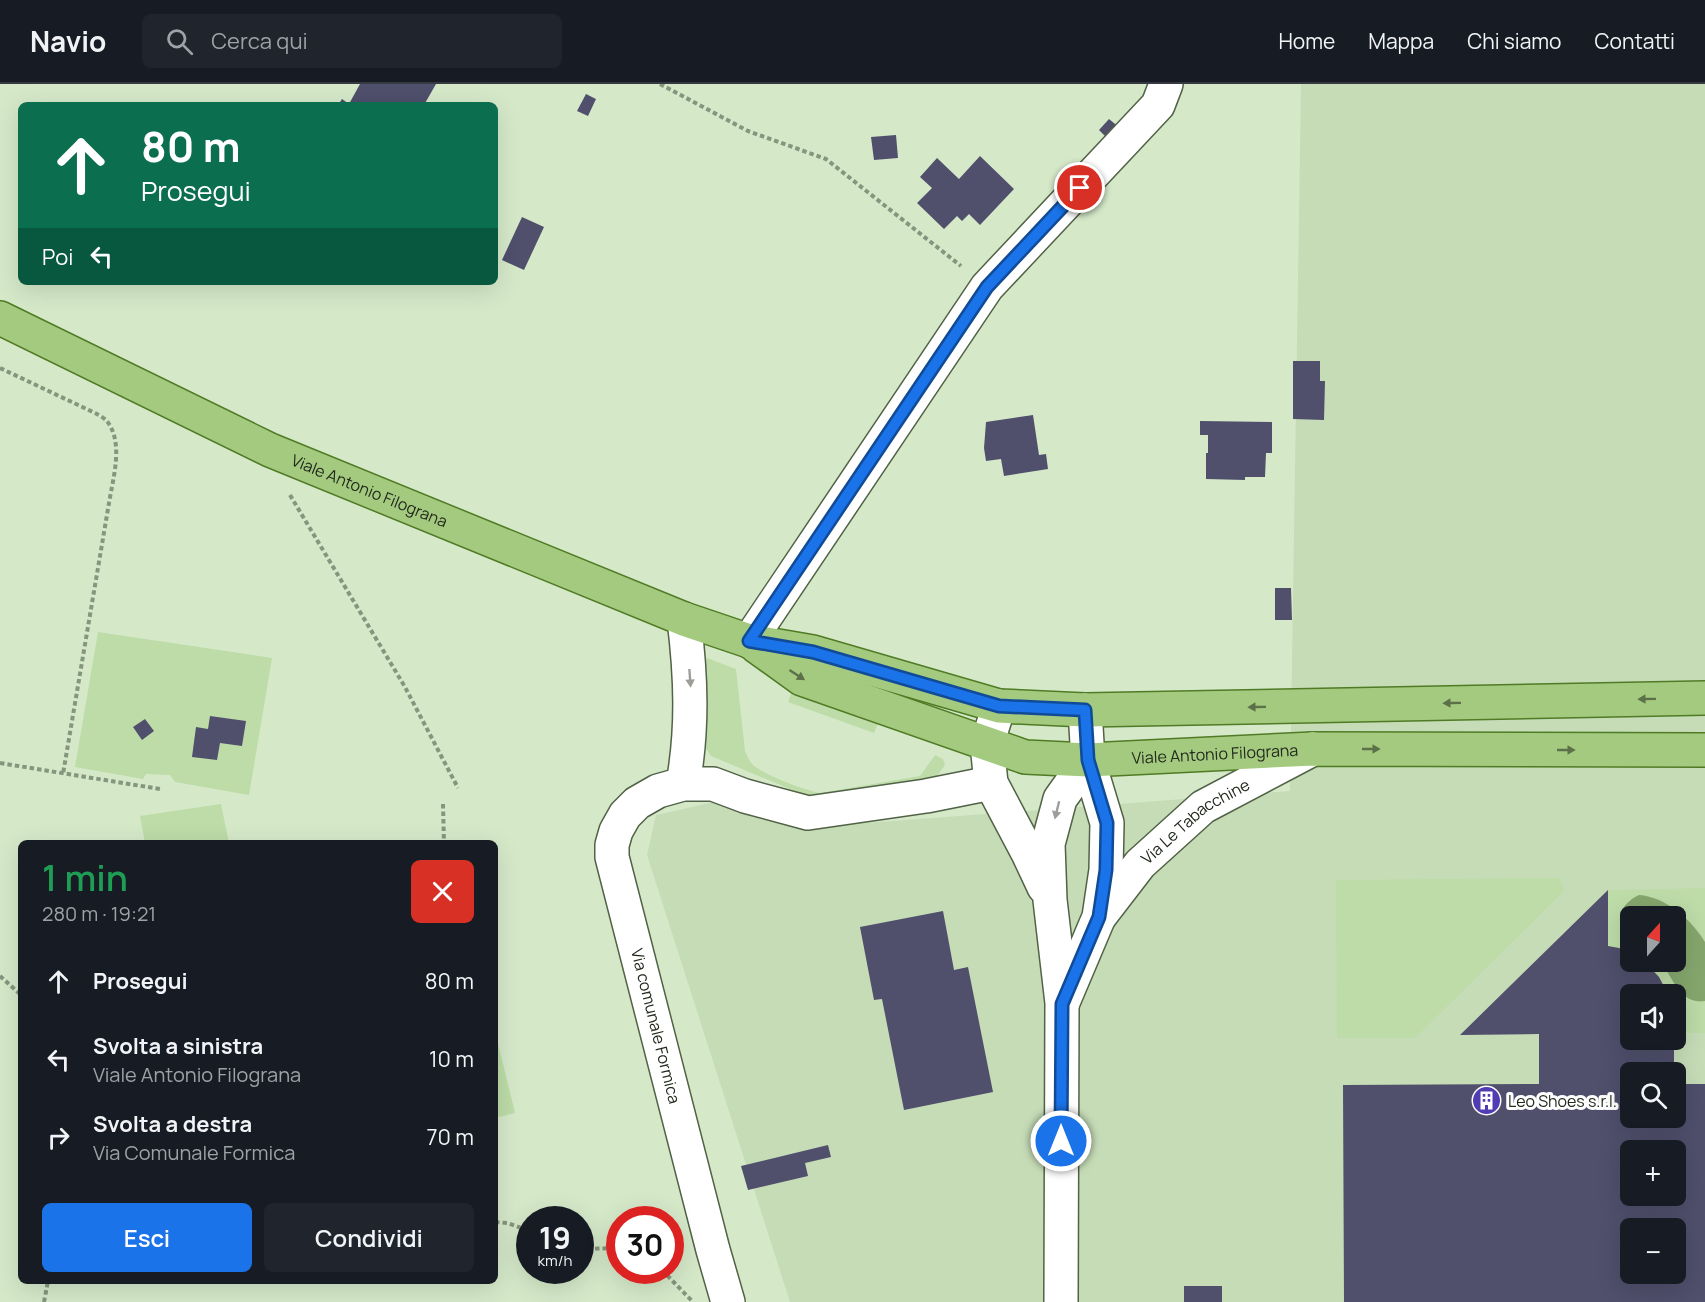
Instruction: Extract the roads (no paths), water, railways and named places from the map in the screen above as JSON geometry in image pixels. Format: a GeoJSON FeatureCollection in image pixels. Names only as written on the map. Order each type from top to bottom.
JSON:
{"type":"FeatureCollection","features":[{"type":"Feature","properties":{"kind":"main road","name":"Viale Antonio Filograna"},"geometry":{"type":"LineString","coordinates":[[0,318],[270,450],[684,620],[749,641],[813,652],[999,706],[1085,710],[1705,698]]}},
{"type":"Feature","properties":{"kind":"main road","name":"Viale Antonio Filograna"},"geometry":{"type":"LineString","coordinates":[[749,641],[802,679],[1025,758],[1088,760],[1313,749],[1705,750]]}},
{"type":"Feature","properties":{"kind":"street"},"geometry":{"type":"LineString","coordinates":[[749,641],[987,287],[1158,105],[1166,84]]}},
{"type":"Feature","properties":{"kind":"street"},"geometry":{"type":"LineString","coordinates":[[683,784],[688,752],[691,702],[684,620]]}},
{"type":"Feature","properties":{"kind":"street"},"geometry":{"type":"LineString","coordinates":[[991,783],[987,744],[999,706]]}},
{"type":"Feature","properties":{"kind":"street"},"geometry":{"type":"LineString","coordinates":[[1085,710],[1088,760]]}},
{"type":"Feature","properties":{"kind":"street","name":"Via Le Tabacchine"},"geometry":{"type":"LineString","coordinates":[[1099,917],[1140,864],[1203,807],[1313,749]]}},
{"type":"Feature","properties":{"kind":"street","name":"Via Le Tabacchine"},"geometry":{"type":"LineString","coordinates":[[1060,1302],[1062,1004],[1050,900],[1048,844],[1060,799],[1088,760]]}},
{"type":"Feature","properties":{"kind":"street","name":"Via Le Tabacchine"},"geometry":{"type":"LineString","coordinates":[[1062,1004],[1099,917],[1106,870],[1107,823],[1088,760]]}},
{"type":"Feature","properties":{"kind":"street","name":"Via comunale Formica"},"geometry":{"type":"LineString","coordinates":[[728,1302],[612,857],[612,845],[616,831],[625,815],[638,803],[658,791],[683,784],[713,784],[745,796],[808,813],[926,796],[991,783]]}},
{"type":"Feature","properties":{"kind":"street","name":"Via Le Tabacchine"},"geometry":{"type":"LineString","coordinates":[[991,783],[1050,900]]}},
{"type":"Feature","properties":{"kind":"place","name":"Leo Shoes s.r.l."},"geometry":{"type":"Point","coordinates":[1487,1101]}}]}
